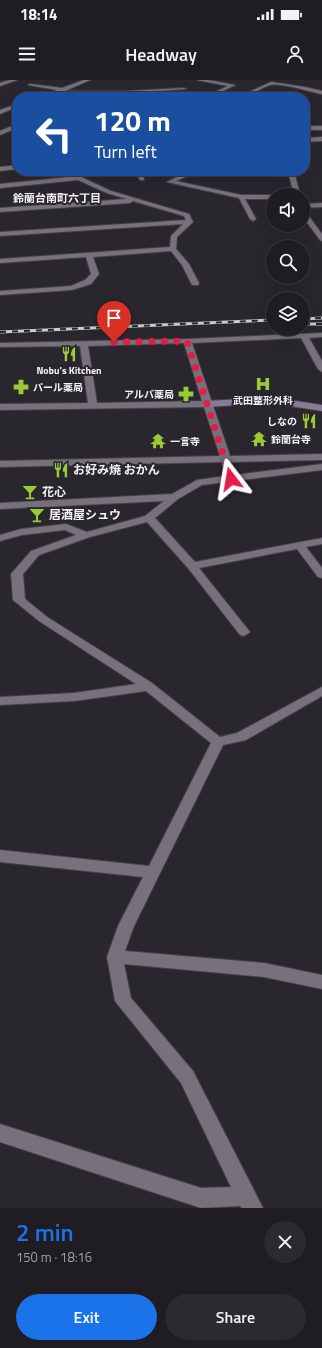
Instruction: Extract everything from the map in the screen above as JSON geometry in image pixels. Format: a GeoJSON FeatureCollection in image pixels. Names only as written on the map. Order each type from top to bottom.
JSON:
{"type":"FeatureCollection","features":[{"type":"Feature","properties":{"kind":"street"},"geometry":{"type":"LineString","coordinates":[[0,85],[14,80]]}},
{"type":"Feature","properties":{"kind":"street"},"geometry":{"type":"LineString","coordinates":[[59,92],[84,80]]}},
{"type":"Feature","properties":{"kind":"street"},"geometry":{"type":"LineString","coordinates":[[180,92],[198,80],[233,85],[218,92]]}},
{"type":"Feature","properties":{"kind":"street"},"geometry":{"type":"LineString","coordinates":[[251,92],[271,83],[305,88],[322,93]]}},
{"type":"Feature","properties":{"kind":"street"},"geometry":{"type":"LineString","coordinates":[[30,86],[62,91],[127,92],[184,89]]}},
{"type":"Feature","properties":{"kind":"street"},"geometry":{"type":"LineString","coordinates":[[1,112],[12,107]]}},
{"type":"Feature","properties":{"kind":"street"},"geometry":{"type":"LineString","coordinates":[[1,112],[12,112]]}},
{"type":"Feature","properties":{"kind":"street"},"geometry":{"type":"LineString","coordinates":[[310,128],[322,128]]}},
{"type":"Feature","properties":{"kind":"street"},"geometry":{"type":"LineString","coordinates":[[0,133],[12,130]]}},
{"type":"Feature","properties":{"kind":"street"},"geometry":{"type":"LineString","coordinates":[[310,140],[322,139]]}},
{"type":"Feature","properties":{"kind":"street"},"geometry":{"type":"LineString","coordinates":[[0,169],[12,168]]}},
{"type":"Feature","properties":{"kind":"street"},"geometry":{"type":"LineString","coordinates":[[0,173],[8,185]]}},
{"type":"Feature","properties":{"kind":"street"},"geometry":{"type":"LineString","coordinates":[[179,176],[170,182],[241,197],[266,198]]}},
{"type":"Feature","properties":{"kind":"street"},"geometry":{"type":"LineString","coordinates":[[292,176],[295,188]]}},
{"type":"Feature","properties":{"kind":"street"},"geometry":{"type":"LineString","coordinates":[[0,186],[79,178],[109,192],[187,215],[190,222]]}},
{"type":"Feature","properties":{"kind":"street"},"geometry":{"type":"LineString","coordinates":[[241,197],[252,219]]}},
{"type":"Feature","properties":{"kind":"street"},"geometry":{"type":"LineString","coordinates":[[0,210],[137,201]]}},
{"type":"Feature","properties":{"kind":"street"},"geometry":{"type":"LineString","coordinates":[[310,206],[322,205]]}},
{"type":"Feature","properties":{"kind":"street"},"geometry":{"type":"LineString","coordinates":[[0,234],[190,222]]}},
{"type":"Feature","properties":{"kind":"street"},"geometry":{"type":"LineString","coordinates":[[190,222],[174,236],[173,249],[185,264],[195,283]]}},
{"type":"Feature","properties":{"kind":"street"},"geometry":{"type":"LineString","coordinates":[[310,222],[322,239]]}},
{"type":"Feature","properties":{"kind":"street"},"geometry":{"type":"LineString","coordinates":[[0,261],[173,249]]}},
{"type":"Feature","properties":{"kind":"street"},"geometry":{"type":"LineString","coordinates":[[0,293],[72,288],[88,282],[95,274],[89,255]]}},
{"type":"Feature","properties":{"kind":"street"},"geometry":{"type":"LineString","coordinates":[[310,336],[322,335]]}},
{"type":"Feature","properties":{"kind":"street"},"geometry":{"type":"LineString","coordinates":[[0,344],[187,341],[304,336],[322,369]]}},
{"type":"Feature","properties":{"kind":"street"},"geometry":{"type":"LineString","coordinates":[[187,341],[231,479]]}},
{"type":"Feature","properties":{"kind":"street"},"geometry":{"type":"LineString","coordinates":[[84,343],[93,405]]}},
{"type":"Feature","properties":{"kind":"street"},"geometry":{"type":"LineString","coordinates":[[0,406],[207,404],[270,400],[322,408]]}},
{"type":"Feature","properties":{"kind":"street"},"geometry":{"type":"LineString","coordinates":[[0,464],[322,458]]}},
{"type":"Feature","properties":{"kind":"street"},"geometry":{"type":"LineString","coordinates":[[218,742],[148,686],[43,619],[19,600],[17,574],[35,553],[86,534],[149,518],[174,497],[200,482],[309,470],[322,467]]}},
{"type":"Feature","properties":{"kind":"street"},"geometry":{"type":"LineString","coordinates":[[0,506],[174,497]]}},
{"type":"Feature","properties":{"kind":"street"},"geometry":{"type":"LineString","coordinates":[[149,518],[192,566],[244,632]]}},
{"type":"Feature","properties":{"kind":"street"},"geometry":{"type":"LineString","coordinates":[[0,538],[21,532],[66,527],[86,534]]}},
{"type":"Feature","properties":{"kind":"street"},"geometry":{"type":"LineString","coordinates":[[192,566],[322,541]]}},
{"type":"Feature","properties":{"kind":"street"},"geometry":{"type":"LineString","coordinates":[[299,545],[322,575]]}},
{"type":"Feature","properties":{"kind":"street"},"geometry":{"type":"LineString","coordinates":[[0,701],[29,701],[98,696],[148,686]]}},
{"type":"Feature","properties":{"kind":"street"},"geometry":{"type":"LineString","coordinates":[[218,742],[241,737],[322,691]]}},
{"type":"Feature","properties":{"kind":"street"},"geometry":{"type":"LineString","coordinates":[[218,742],[126,926],[115,957],[123,1001],[187,1077],[249,1202]]}},
{"type":"Feature","properties":{"kind":"street"},"geometry":{"type":"LineString","coordinates":[[0,856],[153,872]]}},
{"type":"Feature","properties":{"kind":"street"},"geometry":{"type":"LineString","coordinates":[[115,957],[264,970],[322,982]]}},
{"type":"Feature","properties":{"kind":"street"},"geometry":{"type":"LineString","coordinates":[[0,1133],[201,1198],[249,1202]]}},
{"type":"Feature","properties":{"kind":"railway"},"geometry":{"type":"LineString","coordinates":[[310,319],[322,318]]}},
{"type":"Feature","properties":{"kind":"railway"},"geometry":{"type":"LineString","coordinates":[[0,332],[266,320]]}},
{"type":"Feature","properties":{"kind":"railway"},"geometry":{"type":"LineString","coordinates":[[310,324],[322,324]]}},
{"type":"Feature","properties":{"kind":"place","name":"Nobu's Kitchen"},"geometry":{"type":"Point","coordinates":[69,354]}},
{"type":"Feature","properties":{"kind":"place","name":"武田整形外科"},"geometry":{"type":"Point","coordinates":[263,384]}},
{"type":"Feature","properties":{"kind":"place","name":"パール薬局"},"geometry":{"type":"Point","coordinates":[21,387]}},
{"type":"Feature","properties":{"kind":"place","name":"アルバ薬局"},"geometry":{"type":"Point","coordinates":[186,394]}},
{"type":"Feature","properties":{"kind":"place","name":"しなの"},"geometry":{"type":"Point","coordinates":[309,421]}},
{"type":"Feature","properties":{"kind":"place","name":"鈴蘭台寺"},"geometry":{"type":"Point","coordinates":[259,439]}},
{"type":"Feature","properties":{"kind":"place","name":"一言寺"},"geometry":{"type":"Point","coordinates":[158,441]}},
{"type":"Feature","properties":{"kind":"place","name":"お好み焼 おかん"},"geometry":{"type":"Point","coordinates":[61,470]}},
{"type":"Feature","properties":{"kind":"place","name":"花心"},"geometry":{"type":"Point","coordinates":[30,492]}},
{"type":"Feature","properties":{"kind":"place","name":"居酒屋シュウ"},"geometry":{"type":"Point","coordinates":[37,515]}},
{"type":"Feature","properties":{"kind":"district","name":"鈴蘭台南町六丁目"},"geometry":{"type":"Point","coordinates":[57,198]}},
{"type":"Feature","properties":{"kind":"route"},"geometry":{"type":"LineString","coordinates":[[114,342],[187,341],[231,479]]}}]}
